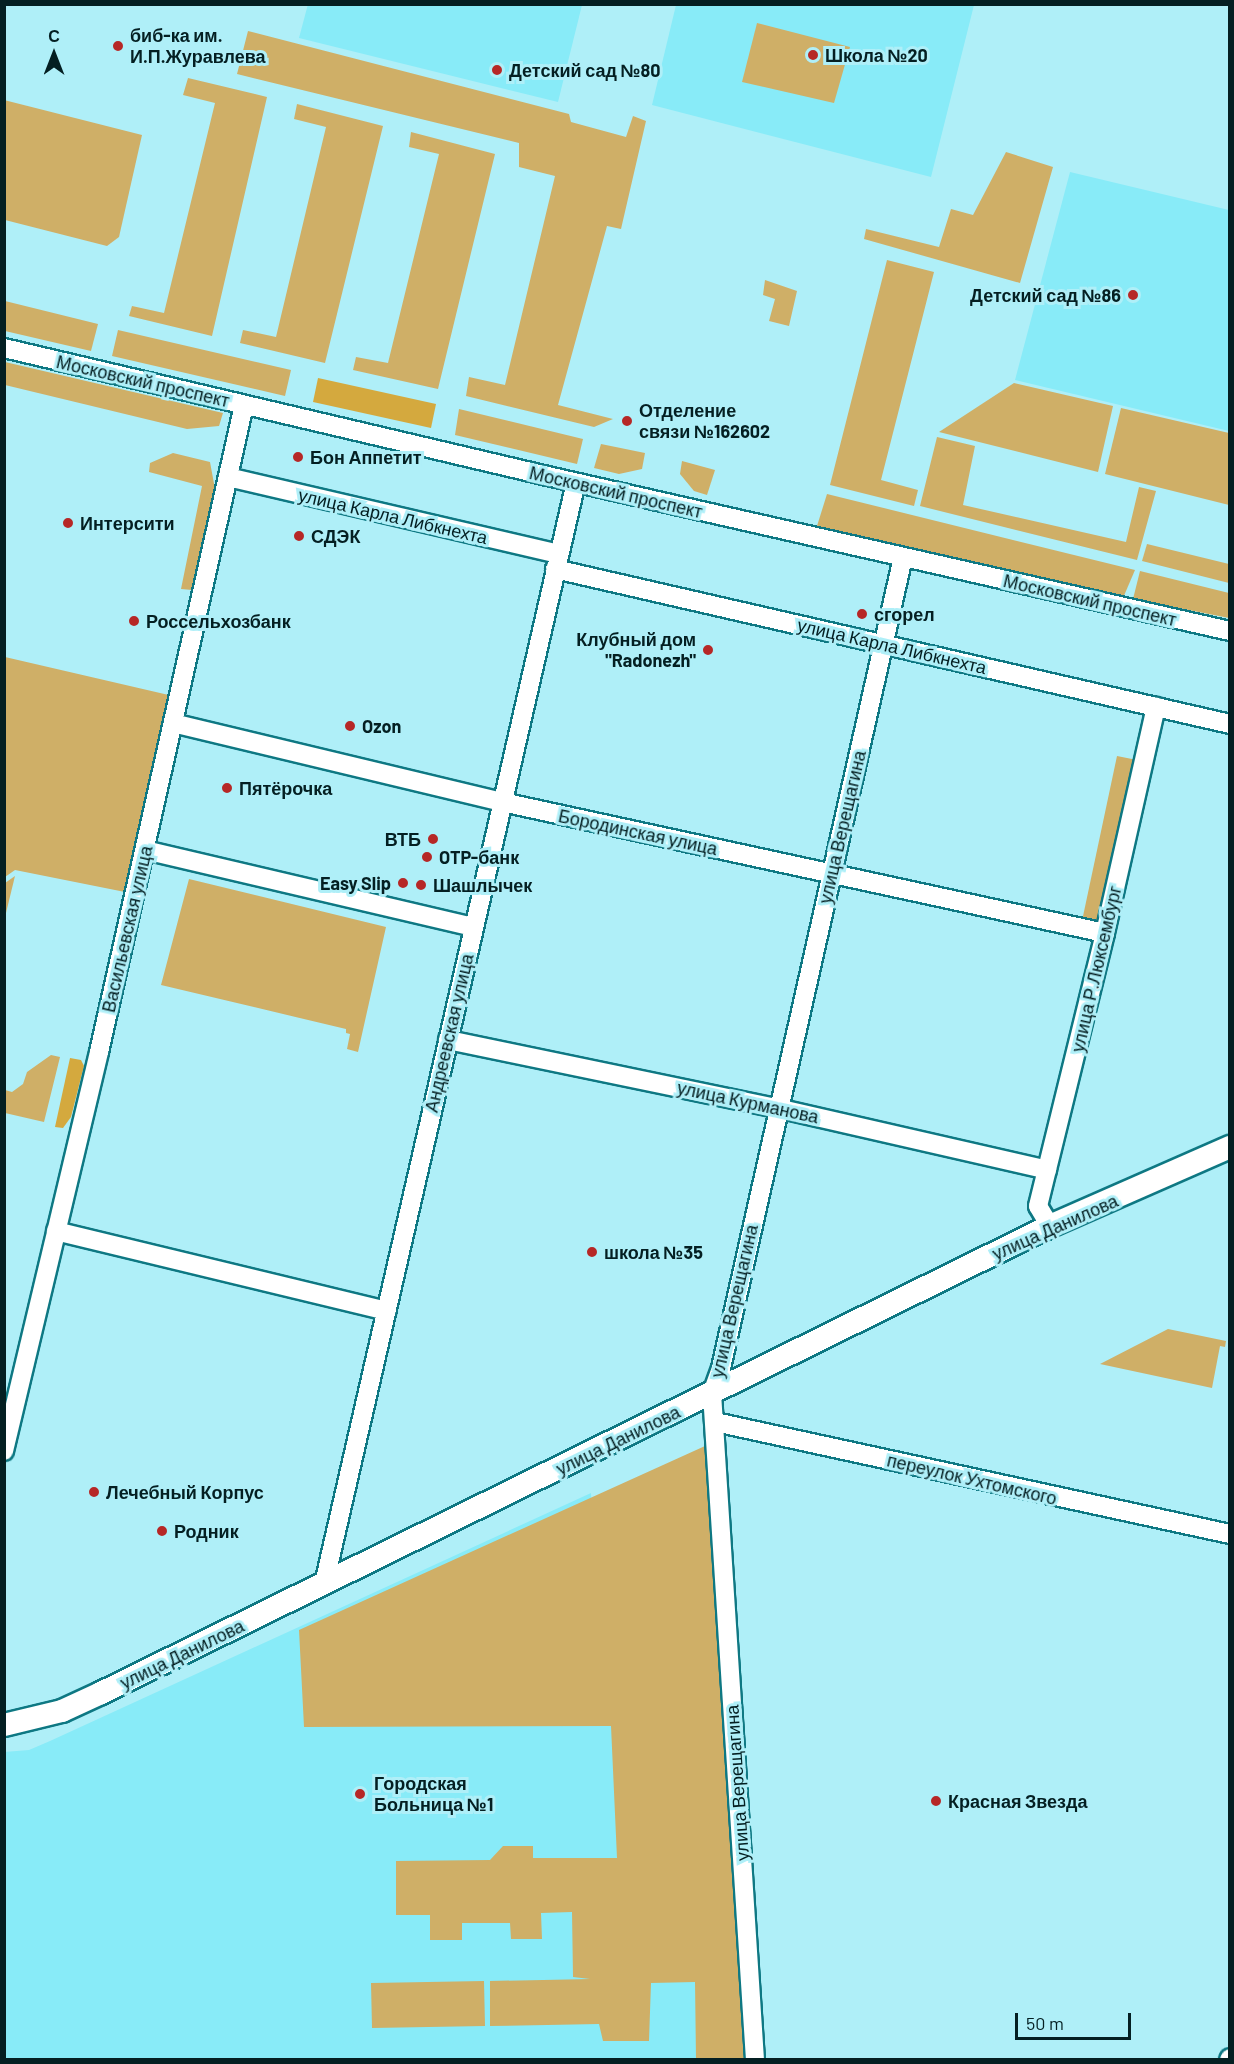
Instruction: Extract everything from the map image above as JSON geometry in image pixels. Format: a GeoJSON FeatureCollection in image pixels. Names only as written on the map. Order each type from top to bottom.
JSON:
{"type":"FeatureCollection","features":[{"type":"Feature","properties":{"kind":"main road","name":"улица Данилова"},"geometry":{"type":"LineString","coordinates":[[4,1725],[35,1719],[62,1710],[324,1584],[1050,1227],[1230,1147]]}},
{"type":"Feature","properties":{"kind":"street","name":"Московский проспект"},"geometry":{"type":"LineString","coordinates":[[4,348],[576,482],[1230,631]]}},
{"type":"Feature","properties":{"kind":"street","name":"Васильевская улица"},"geometry":{"type":"LineString","coordinates":[[4,1451],[145,850],[244,405]]}},
{"type":"Feature","properties":{"kind":"street","name":"улица Карла Либкнехта"},"geometry":{"type":"LineString","coordinates":[[228,477],[882,644],[1230,724]]}},
{"type":"Feature","properties":{"kind":"street","name":"Андреевская улица"},"geometry":{"type":"LineString","coordinates":[[324,1584],[556,561],[576,482]]}},
{"type":"Feature","properties":{"kind":"street","name":"улица Верещагина"},"geometry":{"type":"LineString","coordinates":[[755,2060],[712,1393],[721,1368],[777,1107],[903,557]]}},
{"type":"Feature","properties":{"kind":"street","name":"улица Р.Люксембург"},"geometry":{"type":"LineString","coordinates":[[1050,1227],[1038,1206],[1106,933],[1156,707]]}},
{"type":"Feature","properties":{"kind":"street","name":"Бородинская улица"},"geometry":{"type":"LineString","coordinates":[[173,723],[502,802],[1106,933]]}},
{"type":"Feature","properties":{"kind":"street"},"geometry":{"type":"LineString","coordinates":[[145,850],[473,927]]}},
{"type":"Feature","properties":{"kind":"street","name":"улица Курманова"},"geometry":{"type":"LineString","coordinates":[[448,1040],[777,1107],[1047,1170]]}},
{"type":"Feature","properties":{"kind":"street"},"geometry":{"type":"LineString","coordinates":[[56,1231],[386,1311]]}},
{"type":"Feature","properties":{"kind":"street","name":"переулок Ухтомского"},"geometry":{"type":"LineString","coordinates":[[715,1422],[1230,1534]]}},
{"type":"Feature","properties":{"kind":"shaded area","name":"Детский сад №80"},"geometry":{"type":"Polygon","coordinates":[[[308,4],[582,5],[558,102],[299,38],[308,4]]]}},
{"type":"Feature","properties":{"kind":"shaded area","name":"Школа №20"},"geometry":{"type":"Polygon","coordinates":[[[676,5],[974,5],[931,177],[652,105],[676,5]]]}},
{"type":"Feature","properties":{"kind":"shaded area"},"geometry":{"type":"Polygon","coordinates":[[[757,23],[850,47],[834,103],[742,82],[757,23]]]}},
{"type":"Feature","properties":{"kind":"shaded area"},"geometry":{"type":"Polygon","coordinates":[[[248,31],[569,114],[571,122],[626,137],[633,116],[646,121],[621,229],[607,226],[558,405],[613,419],[594,427],[466,396],[469,377],[505,385],[555,176],[519,167],[519,143],[237,74],[248,31]]]}},
{"type":"Feature","properties":{"kind":"shaded area"},"geometry":{"type":"Polygon","coordinates":[[[188,78],[267,97],[212,336],[129,316],[132,306],[164,313],[215,103],[183,95],[188,78]]]}},
{"type":"Feature","properties":{"kind":"shaded area"},"geometry":{"type":"Polygon","coordinates":[[[4,100],[142,135],[119,237],[107,246],[5,220],[4,100]]]}},
{"type":"Feature","properties":{"kind":"shaded area"},"geometry":{"type":"Polygon","coordinates":[[[297,104],[383,126],[325,363],[240,343],[243,330],[276,337],[326,127],[294,119],[297,104]]]}},
{"type":"Feature","properties":{"kind":"shaded area"},"geometry":{"type":"Polygon","coordinates":[[[411,132],[495,154],[438,389],[353,370],[356,357],[388,363],[439,154],[409,147],[411,132]]]}},
{"type":"Feature","properties":{"kind":"shaded area"},"geometry":{"type":"Polygon","coordinates":[[[1006,152],[1053,167],[1020,283],[864,239],[866,229],[939,247],[951,209],[973,215],[1006,152]]]}},
{"type":"Feature","properties":{"kind":"shaded area","name":"Детский сад №86"},"geometry":{"type":"Polygon","coordinates":[[[1070,172],[1229,210],[1229,431],[1015,380],[1070,172]]]}},
{"type":"Feature","properties":{"kind":"shaded area"},"geometry":{"type":"Polygon","coordinates":[[[887,260],[934,272],[881,480],[918,490],[914,506],[830,485],[887,260]]]}},
{"type":"Feature","properties":{"kind":"shaded area"},"geometry":{"type":"Polygon","coordinates":[[[765,280],[797,291],[789,326],[769,321],[775,299],[763,295],[765,280]]]}},
{"type":"Feature","properties":{"kind":"shaded area"},"geometry":{"type":"Polygon","coordinates":[[[5,301],[98,324],[91,351],[5,331],[5,301]]]}},
{"type":"Feature","properties":{"kind":"shaded area"},"geometry":{"type":"Polygon","coordinates":[[[118,330],[291,370],[285,396],[112,356],[118,330]]]}},
{"type":"Feature","properties":{"kind":"shaded area"},"geometry":{"type":"Polygon","coordinates":[[[5,362],[223,413],[219,426],[187,429],[5,385],[5,362]]]}},
{"type":"Feature","properties":{"kind":"shaded area"},"geometry":{"type":"Polygon","coordinates":[[[318,378],[436,404],[431,428],[313,402],[318,378]]]}},
{"type":"Feature","properties":{"kind":"shaded area"},"geometry":{"type":"Polygon","coordinates":[[[1014,383],[1113,406],[1098,472],[939,432],[1014,383]]]}},
{"type":"Feature","properties":{"kind":"shaded area"},"geometry":{"type":"Polygon","coordinates":[[[1121,408],[1229,433],[1229,505],[1105,474],[1121,408]]]}},
{"type":"Feature","properties":{"kind":"shaded area"},"geometry":{"type":"Polygon","coordinates":[[[459,409],[583,439],[577,464],[455,435],[459,409]]]}},
{"type":"Feature","properties":{"kind":"shaded area"},"geometry":{"type":"Polygon","coordinates":[[[937,437],[975,446],[963,505],[1126,542],[1139,487],[1156,491],[1137,560],[920,506],[937,437]]]}},
{"type":"Feature","properties":{"kind":"shaded area"},"geometry":{"type":"Polygon","coordinates":[[[601,444],[645,453],[642,469],[619,474],[594,468],[601,444]]]}},
{"type":"Feature","properties":{"kind":"shaded area"},"geometry":{"type":"Polygon","coordinates":[[[173,453],[210,462],[215,489],[192,590],[181,589],[202,486],[149,472],[150,463],[173,453]]]}},
{"type":"Feature","properties":{"kind":"shaded area"},"geometry":{"type":"Polygon","coordinates":[[[682,461],[715,470],[707,495],[694,491],[680,474],[682,461]]]}},
{"type":"Feature","properties":{"kind":"shaded area"},"geometry":{"type":"Polygon","coordinates":[[[827,494],[1135,570],[1123,598],[817,526],[827,494]]]}},
{"type":"Feature","properties":{"kind":"shaded area"},"geometry":{"type":"Polygon","coordinates":[[[1147,544],[1229,564],[1229,583],[1142,561],[1147,544]]]}},
{"type":"Feature","properties":{"kind":"shaded area"},"geometry":{"type":"Polygon","coordinates":[[[1140,571],[1229,593],[1229,618],[1133,599],[1140,571]]]}},
{"type":"Feature","properties":{"kind":"shaded area"},"geometry":{"type":"Polygon","coordinates":[[[5,657],[173,696],[130,893],[15,870],[5,877],[5,657]]]}},
{"type":"Feature","properties":{"kind":"shaded area"},"geometry":{"type":"Polygon","coordinates":[[[1117,756],[1137,760],[1101,925],[1082,921],[1117,756]]]}},
{"type":"Feature","properties":{"kind":"shaded area"},"geometry":{"type":"Polygon","coordinates":[[[15,876],[5,917],[5,883],[15,876]]]}},
{"type":"Feature","properties":{"kind":"shaded area"},"geometry":{"type":"Polygon","coordinates":[[[189,879],[386,927],[358,1052],[347,1049],[350,1034],[346,1033],[346,1029],[161,985],[189,879]]]}},
{"type":"Feature","properties":{"kind":"shaded area"},"geometry":{"type":"Polygon","coordinates":[[[51,1055],[60,1057],[44,1122],[5,1113],[5,1090],[12,1092],[23,1084],[27,1072],[51,1055]]]}},
{"type":"Feature","properties":{"kind":"shaded area"},"geometry":{"type":"Polygon","coordinates":[[[70,1058],[81,1060],[84,1066],[71,1117],[63,1128],[55,1127],[70,1058]]]}},
{"type":"Feature","properties":{"kind":"shaded area"},"geometry":{"type":"Polygon","coordinates":[[[1168,1329],[1226,1341],[1225,1347],[1220,1346],[1212,1388],[1100,1364],[1168,1329]]]}},
{"type":"Feature","properties":{"kind":"shaded area"},"geometry":{"type":"Polygon","coordinates":[[[705,1446],[747,2059],[696,2059],[695,1982],[651,1983],[649,2041],[603,2041],[599,2024],[490,2026],[490,1981],[590,1979],[573,1977],[572,1912],[541,1913],[542,1939],[511,1939],[510,1923],[462,1923],[462,1940],[430,1940],[430,1915],[396,1915],[396,1861],[490,1860],[503,1846],[533,1846],[533,1858],[617,1858],[611,1726],[304,1727],[299,1630],[705,1446]]]}},
{"type":"Feature","properties":{"kind":"shaded area","name":"Городская Больница №1"},"geometry":{"type":"Polygon","coordinates":[[[591,1493],[602,1715],[708,1713],[740,2059],[5,2059],[4,1752],[29,1750],[50,1741],[591,1493]]]}},
{"type":"Feature","properties":{"kind":"shaded area"},"geometry":{"type":"Polygon","coordinates":[[[484,1981],[485,2026],[372,2028],[371,1983],[484,1981]]]}},
{"type":"Feature","properties":{"kind":"place","name":"биб-ка им. И.П.Журавлева"},"geometry":{"type":"Point","coordinates":[118,46]}},
{"type":"Feature","properties":{"kind":"place","name":"Школа №20"},"geometry":{"type":"Point","coordinates":[813,55]}},
{"type":"Feature","properties":{"kind":"place","name":"Детский сад №80"},"geometry":{"type":"Point","coordinates":[497,70]}},
{"type":"Feature","properties":{"kind":"place","name":"Детский сад №86"},"geometry":{"type":"Point","coordinates":[1133,295]}},
{"type":"Feature","properties":{"kind":"place","name":"Отделение связи №162602"},"geometry":{"type":"Point","coordinates":[627,421]}},
{"type":"Feature","properties":{"kind":"place","name":"Бон Аппетит"},"geometry":{"type":"Point","coordinates":[298,457]}},
{"type":"Feature","properties":{"kind":"place","name":"Интерсити"},"geometry":{"type":"Point","coordinates":[68,523]}},
{"type":"Feature","properties":{"kind":"place","name":"СДЭК"},"geometry":{"type":"Point","coordinates":[299,536]}},
{"type":"Feature","properties":{"kind":"place","name":"сгорел"},"geometry":{"type":"Point","coordinates":[862,614]}},
{"type":"Feature","properties":{"kind":"place","name":"Россельхозбанк"},"geometry":{"type":"Point","coordinates":[134,621]}},
{"type":"Feature","properties":{"kind":"place","name":"Клубный дом \"Radonezh\""},"geometry":{"type":"Point","coordinates":[708,650]}},
{"type":"Feature","properties":{"kind":"place","name":"Ozon"},"geometry":{"type":"Point","coordinates":[350,726]}},
{"type":"Feature","properties":{"kind":"place","name":"Пятёрочка"},"geometry":{"type":"Point","coordinates":[227,788]}},
{"type":"Feature","properties":{"kind":"place","name":"ВТБ"},"geometry":{"type":"Point","coordinates":[433,839]}},
{"type":"Feature","properties":{"kind":"place","name":"OTP-банк"},"geometry":{"type":"Point","coordinates":[427,857]}},
{"type":"Feature","properties":{"kind":"place","name":"Easy Slip"},"geometry":{"type":"Point","coordinates":[403,883]}},
{"type":"Feature","properties":{"kind":"place","name":"Шашлычек"},"geometry":{"type":"Point","coordinates":[421,885]}},
{"type":"Feature","properties":{"kind":"place","name":"школа №35"},"geometry":{"type":"Point","coordinates":[592,1252]}},
{"type":"Feature","properties":{"kind":"place","name":"Лечебный Корпус"},"geometry":{"type":"Point","coordinates":[94,1492]}},
{"type":"Feature","properties":{"kind":"place","name":"Родник"},"geometry":{"type":"Point","coordinates":[162,1531]}},
{"type":"Feature","properties":{"kind":"place","name":"Городская Больница №1"},"geometry":{"type":"Point","coordinates":[360,1794]}},
{"type":"Feature","properties":{"kind":"place","name":"Красная Звезда"},"geometry":{"type":"Point","coordinates":[936,1801]}}]}
